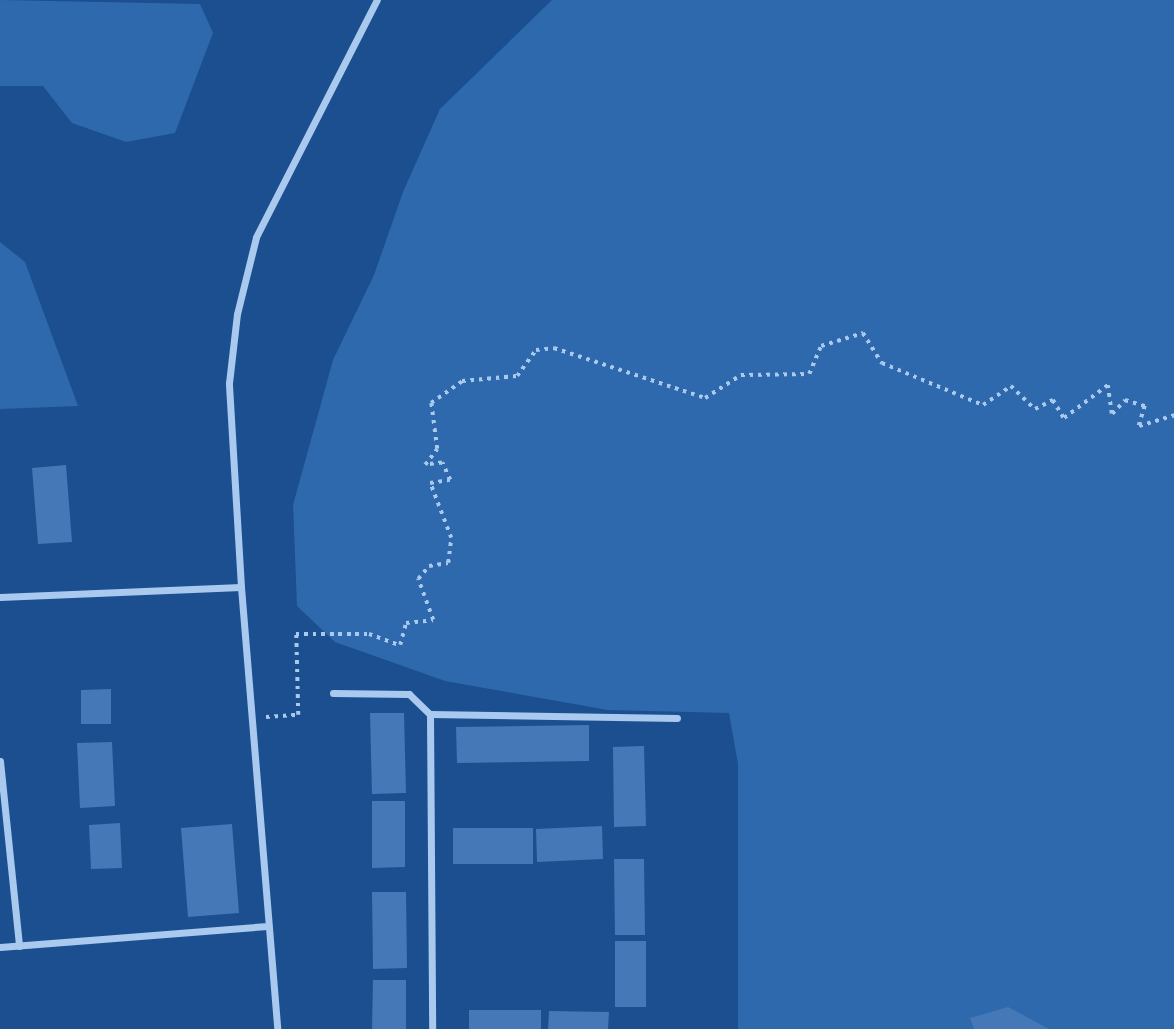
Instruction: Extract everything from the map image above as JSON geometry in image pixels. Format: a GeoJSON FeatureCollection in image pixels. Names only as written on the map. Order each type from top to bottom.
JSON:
{"type":"FeatureCollection","features":[{"type":"Feature","properties":{"kind":"street"},"geometry":{"type":"LineString","coordinates":[[277,1029],[264,926],[229,383],[237,314],[256,237],[377,0]]}},
{"type":"Feature","properties":{"kind":"street"},"geometry":{"type":"LineString","coordinates":[[0,597],[241,587]]}},
{"type":"Feature","properties":{"kind":"street"},"geometry":{"type":"LineString","coordinates":[[333,692],[409,694],[430,715],[677,718]]}},
{"type":"Feature","properties":{"kind":"street"},"geometry":{"type":"LineString","coordinates":[[430,715],[432,1029]]}},
{"type":"Feature","properties":{"kind":"street"},"geometry":{"type":"LineString","coordinates":[[0,761],[19,946]]}},
{"type":"Feature","properties":{"kind":"street"},"geometry":{"type":"LineString","coordinates":[[0,947],[264,926]]}},
{"type":"Feature","properties":{"kind":"path"},"geometry":{"type":"LineString","coordinates":[[250,718],[298,715],[296,634],[369,634],[400,645],[406,624],[433,620],[418,579],[429,566],[447,563],[451,538],[430,483],[450,480],[442,463],[425,465],[437,449],[430,403],[462,382],[517,376],[536,350],[554,348],[705,398],[741,375],[809,374],[821,346],[863,333],[882,363],[984,405],[1011,386],[1035,409],[1053,400],[1065,418],[1108,385],[1112,414],[1125,400],[1145,406],[1139,426],[1174,415]]}},
{"type":"Feature","properties":{"kind":"shaded area"},"geometry":{"type":"Polygon","coordinates":[[[0,0],[200,4],[213,33],[175,133],[126,142],[72,123],[43,86],[0,86],[0,0]]]}},
{"type":"Feature","properties":{"kind":"shaded area"},"geometry":{"type":"Polygon","coordinates":[[[552,0],[1174,0],[1174,1029],[738,1029],[738,764],[729,713],[608,710],[445,681],[335,642],[297,606],[293,505],[333,360],[374,275],[403,192],[440,109],[552,0]]]}},
{"type":"Feature","properties":{"kind":"shaded area"},"geometry":{"type":"Polygon","coordinates":[[[0,242],[25,262],[78,406],[0,409],[0,242]]]}},
{"type":"Feature","properties":{"kind":"building"},"geometry":{"type":"Polygon","coordinates":[[[66,465],[72,542],[38,544],[32,468],[66,465]]]}},
{"type":"Feature","properties":{"kind":"building"},"geometry":{"type":"Polygon","coordinates":[[[111,689],[111,724],[81,724],[81,690],[111,689]]]}},
{"type":"Feature","properties":{"kind":"building"},"geometry":{"type":"Polygon","coordinates":[[[370,713],[404,713],[406,793],[372,794],[370,713]]]}},
{"type":"Feature","properties":{"kind":"building"},"geometry":{"type":"Polygon","coordinates":[[[589,725],[589,761],[457,763],[456,727],[589,725]]]}},
{"type":"Feature","properties":{"kind":"building"},"geometry":{"type":"Polygon","coordinates":[[[112,742],[115,806],[80,808],[77,743],[112,742]]]}},
{"type":"Feature","properties":{"kind":"building"},"geometry":{"type":"Polygon","coordinates":[[[644,746],[646,826],[614,827],[613,747],[644,746]]]}},
{"type":"Feature","properties":{"kind":"building"},"geometry":{"type":"Polygon","coordinates":[[[372,801],[405,801],[405,867],[372,868],[372,801]]]}},
{"type":"Feature","properties":{"kind":"building"},"geometry":{"type":"Polygon","coordinates":[[[120,823],[122,868],[91,869],[89,825],[120,823]]]}},
{"type":"Feature","properties":{"kind":"building"},"geometry":{"type":"Polygon","coordinates":[[[232,824],[239,913],[188,917],[181,828],[232,824]]]}},
{"type":"Feature","properties":{"kind":"building"},"geometry":{"type":"Polygon","coordinates":[[[602,826],[603,859],[537,862],[536,829],[602,826]]]}},
{"type":"Feature","properties":{"kind":"building"},"geometry":{"type":"Polygon","coordinates":[[[453,828],[533,828],[533,864],[453,864],[453,828]]]}},
{"type":"Feature","properties":{"kind":"building"},"geometry":{"type":"Polygon","coordinates":[[[614,859],[644,859],[645,935],[615,935],[614,859]]]}},
{"type":"Feature","properties":{"kind":"building"},"geometry":{"type":"Polygon","coordinates":[[[372,892],[406,892],[407,968],[373,969],[372,892]]]}},
{"type":"Feature","properties":{"kind":"building"},"geometry":{"type":"Polygon","coordinates":[[[615,941],[646,941],[646,1007],[615,1007],[615,941]]]}},
{"type":"Feature","properties":{"kind":"building"},"geometry":{"type":"Polygon","coordinates":[[[373,980],[406,980],[406,1029],[372,1029],[373,980]]]}},
{"type":"Feature","properties":{"kind":"building"},"geometry":{"type":"Polygon","coordinates":[[[1008,1007],[1049,1029],[974,1029],[970,1018],[1008,1007]]]}},
{"type":"Feature","properties":{"kind":"building"},"geometry":{"type":"Polygon","coordinates":[[[469,1010],[541,1010],[541,1029],[469,1029],[469,1010]]]}},
{"type":"Feature","properties":{"kind":"building"},"geometry":{"type":"Polygon","coordinates":[[[549,1011],[609,1012],[608,1029],[548,1029],[549,1011]]]}}]}
